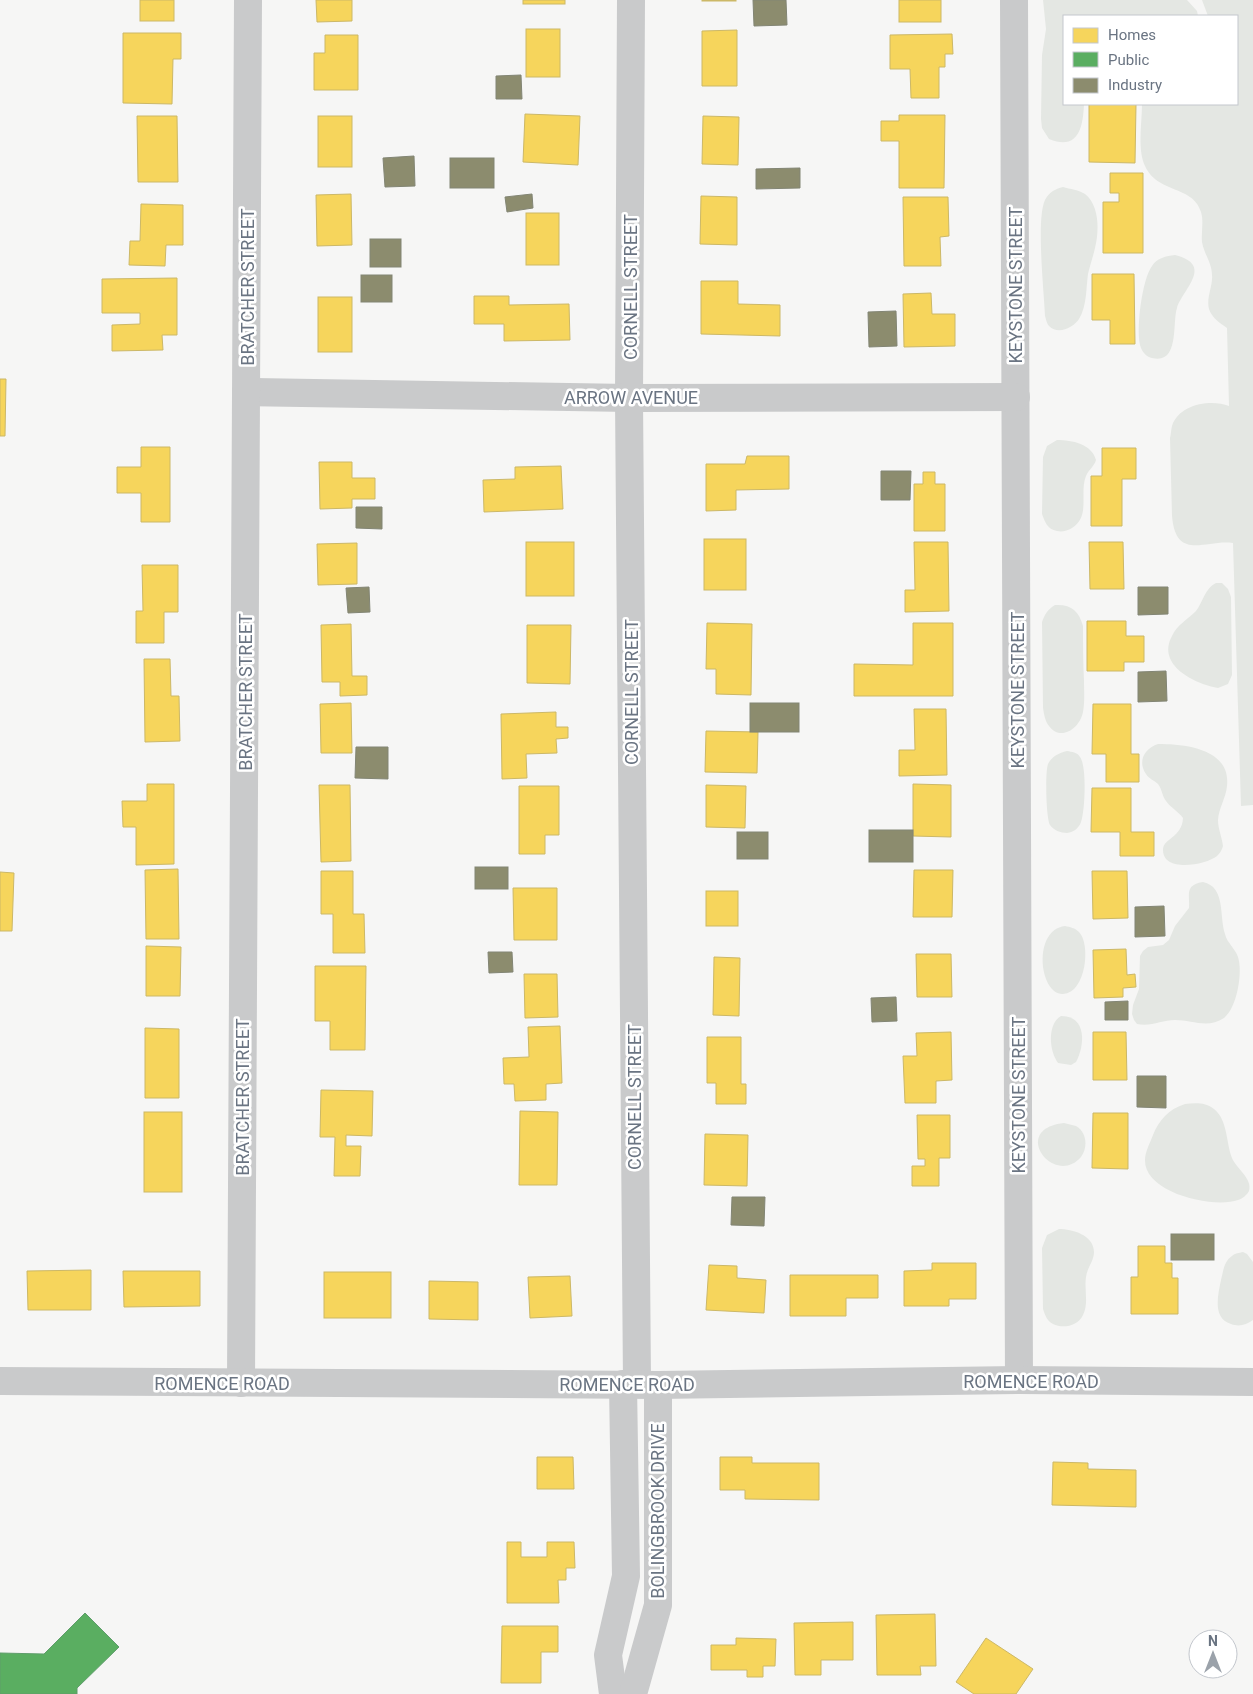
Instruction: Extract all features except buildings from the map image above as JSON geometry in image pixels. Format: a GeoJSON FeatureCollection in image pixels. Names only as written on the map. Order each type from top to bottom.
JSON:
{"type":"FeatureCollection","features":[{"type":"Feature","properties":{"kind":"street","name":"BRATCHER STREET"},"geometry":{"type":"LineString","coordinates":[[241,1383],[248,0]]}},
{"type":"Feature","properties":{"kind":"street","name":"CORNELL STREET"},"geometry":{"type":"LineString","coordinates":[[632,0],[629,398],[639,1384]]}},
{"type":"Feature","properties":{"kind":"street","name":"KEYSTONE STREET"},"geometry":{"type":"LineString","coordinates":[[1014,0],[1019,1380]]}},
{"type":"Feature","properties":{"kind":"street","name":"ARROW AVENUE"},"geometry":{"type":"LineString","coordinates":[[246,392],[629,398],[1016,397]]}},
{"type":"Feature","properties":{"kind":"street","name":"ROMENCE ROAD"},"geometry":{"type":"LineString","coordinates":[[0,1381],[639,1384],[1019,1380],[1253,1382]]}},
{"type":"Feature","properties":{"kind":"street"},"geometry":{"type":"LineString","coordinates":[[613,1694],[608,1655],[626,1576],[639,1384]]}},
{"type":"Feature","properties":{"kind":"street","name":"BOLINGBROOK DRIVE"},"geometry":{"type":"LineString","coordinates":[[633,1694],[658,1605],[639,1384]]}},
{"type":"Feature","properties":{"kind":"shaded area"},"geometry":{"type":"Polygon","coordinates":[[[1043,0],[1187,0],[1197,11],[1198,15],[1063,15],[1063,105],[1084,105],[1080,129],[1073,140],[1067,142],[1049,139],[1042,128],[1042,55],[1046,29],[1043,0]]]}},
{"type":"Feature","properties":{"kind":"shaded area"},"geometry":{"type":"Polygon","coordinates":[[[1202,0],[1253,0],[1253,805],[1241,806],[1233,543],[1186,544],[1179,539],[1172,516],[1170,438],[1172,426],[1181,413],[1196,405],[1213,403],[1229,406],[1227,328],[1214,318],[1209,309],[1208,301],[1212,271],[1202,242],[1201,212],[1197,203],[1190,197],[1164,185],[1148,172],[1143,161],[1141,147],[1142,105],[1238,105],[1238,15],[1208,15],[1202,0]]]}},
{"type":"Feature","properties":{"kind":"shaded area"},"geometry":{"type":"Polygon","coordinates":[[[1063,187],[1083,193],[1090,199],[1096,212],[1098,227],[1082,314],[1073,325],[1057,330],[1049,326],[1045,316],[1041,223],[1042,209],[1048,195],[1052,191],[1063,187]]]}},
{"type":"Feature","properties":{"kind":"shaded area"},"geometry":{"type":"Polygon","coordinates":[[[1175,255],[1187,259],[1193,265],[1195,271],[1177,308],[1171,349],[1167,355],[1161,358],[1152,358],[1143,352],[1139,341],[1140,306],[1145,282],[1148,273],[1156,261],[1175,255]]]}},
{"type":"Feature","properties":{"kind":"shaded area"},"geometry":{"type":"Polygon","coordinates":[[[1057,440],[1081,444],[1090,450],[1096,460],[1087,474],[1084,483],[1081,517],[1072,528],[1063,531],[1054,530],[1049,527],[1042,514],[1043,457],[1047,446],[1057,440]]]}},
{"type":"Feature","properties":{"kind":"shaded area"},"geometry":{"type":"Polygon","coordinates":[[[1222,583],[1228,589],[1231,597],[1232,675],[1228,684],[1218,688],[1199,682],[1180,671],[1173,664],[1169,656],[1168,646],[1177,629],[1196,611],[1212,585],[1222,583]]]}},
{"type":"Feature","properties":{"kind":"shaded area"},"geometry":{"type":"Polygon","coordinates":[[[1055,605],[1070,607],[1077,612],[1083,626],[1083,712],[1074,728],[1064,733],[1054,731],[1049,726],[1043,708],[1042,622],[1047,612],[1055,605]]]}},
{"type":"Feature","properties":{"kind":"shaded area"},"geometry":{"type":"Polygon","coordinates":[[[1158,744],[1181,745],[1204,751],[1214,756],[1222,764],[1226,774],[1227,786],[1218,820],[1223,846],[1218,855],[1212,859],[1186,865],[1170,862],[1165,857],[1164,846],[1179,830],[1183,818],[1165,799],[1158,784],[1143,769],[1142,760],[1146,752],[1158,744]]]}},
{"type":"Feature","properties":{"kind":"shaded area"},"geometry":{"type":"Polygon","coordinates":[[[1067,751],[1076,753],[1080,757],[1084,769],[1085,789],[1081,822],[1076,829],[1067,833],[1057,831],[1050,825],[1046,785],[1048,764],[1056,755],[1067,751]]]}},
{"type":"Feature","properties":{"kind":"shaded area"},"geometry":{"type":"Polygon","coordinates":[[[1203,882],[1210,885],[1218,896],[1226,937],[1238,957],[1240,971],[1238,989],[1229,1013],[1224,1018],[1212,1023],[1175,1020],[1147,1025],[1137,1024],[1132,1014],[1139,989],[1140,956],[1148,947],[1163,945],[1169,940],[1175,926],[1189,908],[1190,888],[1197,883],[1203,882]]]}},
{"type":"Feature","properties":{"kind":"shaded area"},"geometry":{"type":"Polygon","coordinates":[[[1065,926],[1079,932],[1083,938],[1085,957],[1084,967],[1077,986],[1071,992],[1063,994],[1055,992],[1049,984],[1044,974],[1043,962],[1047,938],[1054,930],[1065,926]]]}},
{"type":"Feature","properties":{"kind":"shaded area"},"geometry":{"type":"Polygon","coordinates":[[[1061,1016],[1069,1017],[1076,1021],[1082,1033],[1079,1055],[1076,1062],[1071,1065],[1058,1063],[1051,1045],[1053,1025],[1061,1016]]]}},
{"type":"Feature","properties":{"kind":"shaded area"},"geometry":{"type":"Polygon","coordinates":[[[1185,1104],[1207,1105],[1214,1109],[1222,1119],[1232,1158],[1249,1182],[1249,1191],[1241,1199],[1213,1202],[1182,1196],[1168,1190],[1148,1172],[1145,1157],[1155,1130],[1169,1112],[1185,1104]]]}},
{"type":"Feature","properties":{"kind":"shaded area"},"geometry":{"type":"Polygon","coordinates":[[[1064,1123],[1080,1129],[1085,1140],[1085,1149],[1081,1157],[1070,1165],[1059,1166],[1049,1161],[1042,1154],[1038,1145],[1040,1135],[1048,1127],[1064,1123]]]}},
{"type":"Feature","properties":{"kind":"shaded area"},"geometry":{"type":"Polygon","coordinates":[[[1059,1229],[1070,1230],[1086,1237],[1093,1246],[1094,1252],[1086,1277],[1085,1310],[1081,1319],[1070,1326],[1057,1326],[1051,1323],[1046,1318],[1043,1309],[1042,1248],[1047,1235],[1059,1229]]]}},
{"type":"Feature","properties":{"kind":"shaded area"},"geometry":{"type":"Polygon","coordinates":[[[1243,1252],[1253,1262],[1253,1320],[1237,1325],[1225,1321],[1221,1317],[1218,1299],[1223,1270],[1229,1258],[1243,1252]]]}}]}
